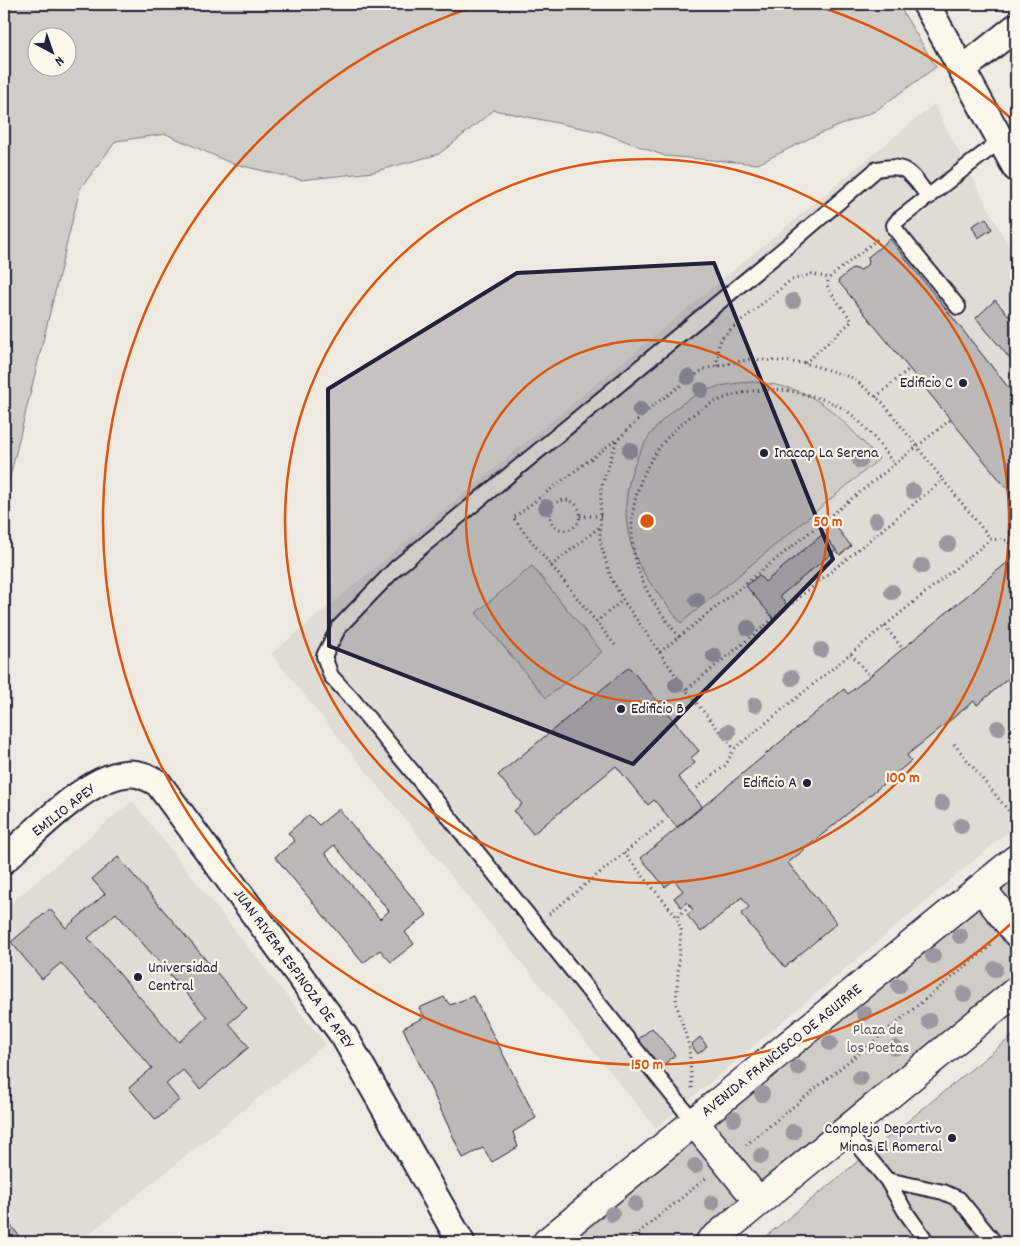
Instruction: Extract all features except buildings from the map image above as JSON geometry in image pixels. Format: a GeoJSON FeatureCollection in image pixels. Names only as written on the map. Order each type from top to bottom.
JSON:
{"type":"FeatureCollection","features":[{"type":"Feature","properties":{"kind":"main road","name":"AVENIDA FRANCISCO DE AGUIRRE"},"geometry":{"type":"LineString","coordinates":[[547,1242],[1016,858]]}},
{"type":"Feature","properties":{"kind":"main road"},"geometry":{"type":"LineString","coordinates":[[981,888],[1014,930]]}},
{"type":"Feature","properties":{"kind":"main road"},"geometry":{"type":"LineString","coordinates":[[710,1242],[1016,991]]}},
{"type":"Feature","properties":{"kind":"main road"},"geometry":{"type":"LineString","coordinates":[[694,1122],[759,1202]]}},
{"type":"Feature","properties":{"kind":"street"},"geometry":{"type":"LineString","coordinates":[[926,4],[1016,168]]}},
{"type":"Feature","properties":{"kind":"street"},"geometry":{"type":"LineString","coordinates":[[963,70],[1016,27]]}},
{"type":"Feature","properties":{"kind":"street","name":"EMILIO APEY"},"geometry":{"type":"LineString","coordinates":[[4,860],[74,798],[102,782],[125,774],[143,775],[158,783]]}},
{"type":"Feature","properties":{"kind":"street","name":"JUAN RIVERA ESPINOZA DE APEY"},"geometry":{"type":"LineString","coordinates":[[158,783],[344,1036],[461,1242]]}},
{"type":"Feature","properties":{"kind":"lane"},"geometry":{"type":"LineString","coordinates":[[958,307],[895,229],[894,225],[1001,140]]}},
{"type":"Feature","properties":{"kind":"lane"},"geometry":{"type":"LineString","coordinates":[[694,1122],[536,924],[353,700],[331,676],[324,656],[339,627],[396,568],[791,243],[877,169],[891,166],[902,168],[908,172],[929,196]]}},
{"type":"Feature","properties":{"kind":"lane"},"geometry":{"type":"LineString","coordinates":[[846,1130],[887,1180],[905,1212],[927,1242]]}},
{"type":"Feature","properties":{"kind":"lane"},"geometry":{"type":"LineString","coordinates":[[887,1180],[943,1192],[959,1199],[994,1242]]}},
{"type":"Feature","properties":{"kind":"path"},"geometry":{"type":"LineString","coordinates":[[805,363],[852,322],[829,290],[827,285],[829,278],[894,225]]}},
{"type":"Feature","properties":{"kind":"path"},"geometry":{"type":"LineString","coordinates":[[717,366],[719,344],[723,336],[791,280],[812,274],[829,278]]}},
{"type":"Feature","properties":{"kind":"path"},"geometry":{"type":"LineString","coordinates":[[734,749],[686,690],[623,600],[611,578],[600,541],[601,488],[617,440],[655,404],[704,369],[750,359],[805,363],[853,378],[883,403],[991,540]]}},
{"type":"Feature","properties":{"kind":"path"},"geometry":{"type":"LineString","coordinates":[[876,397],[909,370]]}},
{"type":"Feature","properties":{"kind":"path"},"geometry":{"type":"LineString","coordinates":[[679,637],[645,589],[636,562],[632,525],[636,496],[649,462],[661,444],[692,414],[711,403],[752,391],[773,389],[815,396],[834,404],[852,415],[879,444],[894,464]]}},
{"type":"Feature","properties":{"kind":"path"},"geometry":{"type":"LineString","coordinates":[[660,652],[950,420]]}},
{"type":"Feature","properties":{"kind":"path"},"geometry":{"type":"LineString","coordinates":[[615,646],[513,518],[629,429]]}},
{"type":"Feature","properties":{"kind":"path"},"geometry":{"type":"LineString","coordinates":[[686,690],[780,615],[942,480]]}},
{"type":"Feature","properties":{"kind":"path"},"geometry":{"type":"LineString","coordinates":[[560,500],[573,502],[577,505],[580,516],[574,527],[564,530],[554,526],[550,517],[552,507],[560,500]]}},
{"type":"Feature","properties":{"kind":"path"},"geometry":{"type":"LineString","coordinates":[[580,516],[601,516]]}},
{"type":"Feature","properties":{"kind":"path"},"geometry":{"type":"LineString","coordinates":[[551,566],[601,526]]}},
{"type":"Feature","properties":{"kind":"path"},"geometry":{"type":"LineString","coordinates":[[697,788],[726,765],[734,749],[991,540],[1016,541]]}},
{"type":"Feature","properties":{"kind":"path"},"geometry":{"type":"LineString","coordinates":[[596,622],[623,600]]}},
{"type":"Feature","properties":{"kind":"path"},"geometry":{"type":"LineString","coordinates":[[885,626],[902,647]]}},
{"type":"Feature","properties":{"kind":"path"},"geometry":{"type":"LineString","coordinates":[[851,654],[868,674]]}},
{"type":"Feature","properties":{"kind":"path"},"geometry":{"type":"LineString","coordinates":[[954,744],[1016,820]]}},
{"type":"Feature","properties":{"kind":"path"},"geometry":{"type":"LineString","coordinates":[[536,924],[665,820]]}},
{"type":"Feature","properties":{"kind":"path"},"geometry":{"type":"LineString","coordinates":[[624,853],[677,917],[681,930],[676,1002],[689,1046],[694,1122]]}},
{"type":"Feature","properties":{"kind":"path"},"geometry":{"type":"LineString","coordinates":[[677,917],[690,906]]}},
{"type":"Feature","properties":{"kind":"path"},"geometry":{"type":"LineString","coordinates":[[627,1242],[1014,930]]}},
{"type":"Feature","properties":{"kind":"highlighted area"},"geometry":{"type":"Polygon","coordinates":[[[714,263],[833,559],[633,764],[329,646],[328,389],[517,273],[714,263]]]}},
{"type":"Feature","properties":{"kind":"shaded area","name":"Inacap La Serena"},"geometry":{"type":"Polygon","coordinates":[[[934,104],[1016,261],[1016,825],[656,1128],[271,654],[934,104]]]}},
{"type":"Feature","properties":{"kind":"shaded area","name":"Universidad Central"},"geometry":{"type":"Polygon","coordinates":[[[132,801],[325,1044],[79,1242],[4,1242],[4,909],[132,801]]]}},
{"type":"Feature","properties":{"kind":"green space"},"geometry":{"type":"Polygon","coordinates":[[[4,4],[898,4],[936,67],[875,111],[812,137],[758,164],[665,156],[601,132],[494,110],[439,154],[373,172],[301,180],[231,163],[166,134],[116,141],[80,189],[4,495],[4,4]]]}},
{"type":"Feature","properties":{"kind":"green space"},"geometry":{"type":"Polygon","coordinates":[[[753,382],[776,385],[811,397],[838,416],[879,459],[681,623],[649,581],[634,553],[628,531],[626,509],[628,487],[634,465],[643,445],[656,427],[672,411],[698,394],[713,388],[729,384],[753,382]]]}},
{"type":"Feature","properties":{"kind":"green space"},"geometry":{"type":"Polygon","coordinates":[[[532,566],[602,652],[546,698],[476,613],[532,566]]]}},
{"type":"Feature","properties":{"kind":"green space","name":"Plaza de los Poetas"},"geometry":{"type":"Polygon","coordinates":[[[1016,872],[1016,981],[697,1242],[563,1242],[1016,872]]]}},
{"type":"Feature","properties":{"kind":"green space","name":"Complejo Deportivo Minas El Romeral"},"geometry":{"type":"Polygon","coordinates":[[[1016,1033],[1016,1242],[759,1242],[1016,1033]]]}},
{"type":"Feature","properties":{"kind":"place","name":"Edificio C"},"geometry":{"type":"Point","coordinates":[963,383]}},
{"type":"Feature","properties":{"kind":"place","name":"Inacap La Serena"},"geometry":{"type":"Point","coordinates":[764,453]}},
{"type":"Feature","properties":{"kind":"place","name":"Edificio B"},"geometry":{"type":"Point","coordinates":[621,709]}},
{"type":"Feature","properties":{"kind":"place","name":"Edificio A"},"geometry":{"type":"Point","coordinates":[807,783]}},
{"type":"Feature","properties":{"kind":"place","name":"Universidad Central"},"geometry":{"type":"Point","coordinates":[138,977]}},
{"type":"Feature","properties":{"kind":"place","name":"Complejo Deportivo Minas El Romeral"},"geometry":{"type":"Point","coordinates":[952,1138]}}]}
